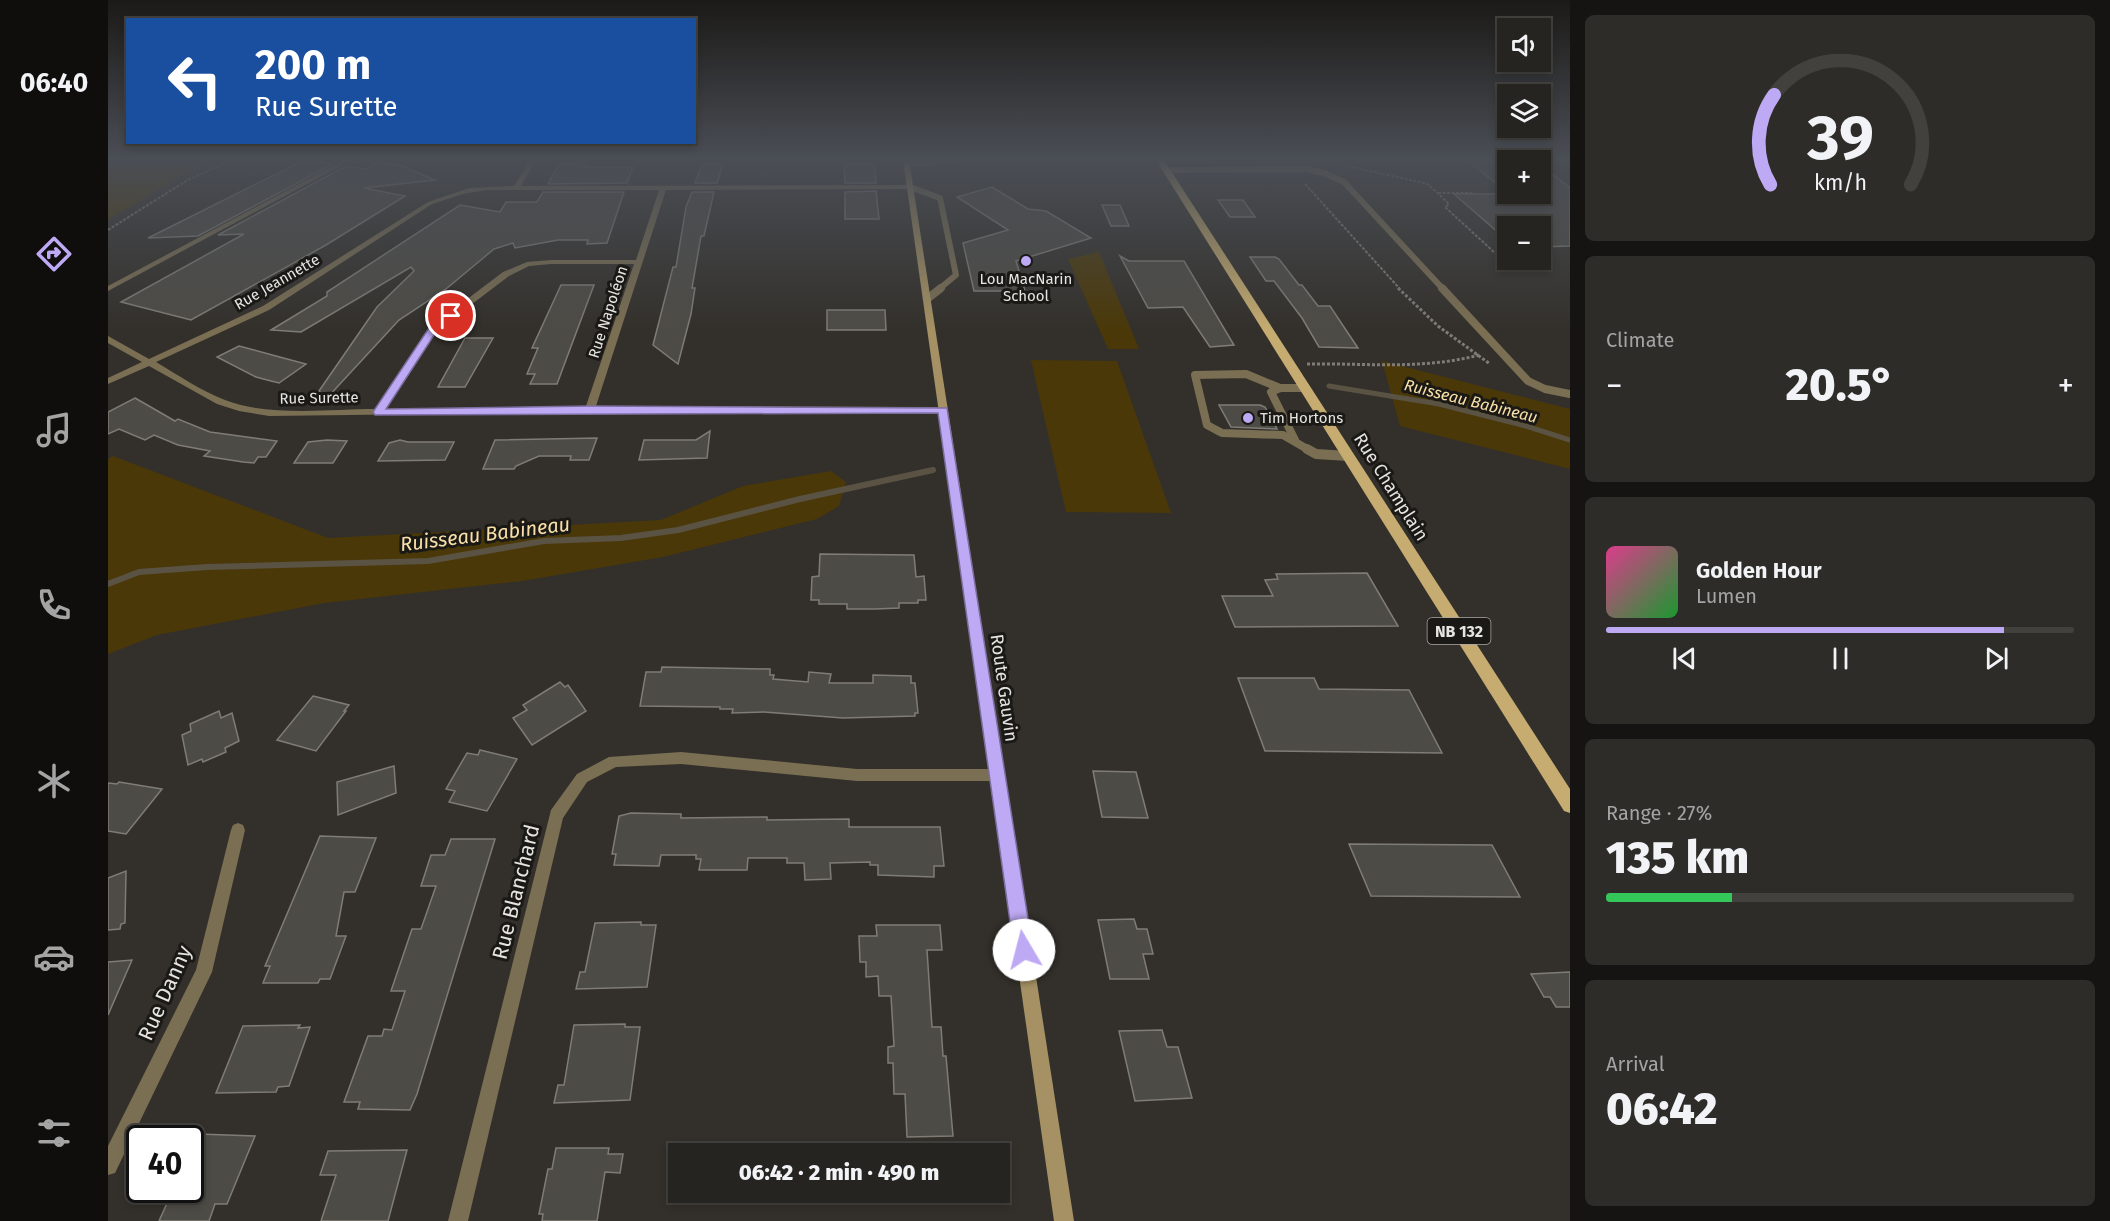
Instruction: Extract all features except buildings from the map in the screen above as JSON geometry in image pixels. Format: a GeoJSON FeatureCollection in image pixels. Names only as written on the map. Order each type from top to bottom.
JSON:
{"type":"FeatureCollection","features":[{"type":"Feature","properties":{"kind":"main road","name":"Rue Champlain"},"geometry":{"type":"LineString","coordinates":[[1197,217],[1570,805]]}},
{"type":"Feature","properties":{"kind":"street"},"geometry":{"type":"LineString","coordinates":[[108,289],[243,217]]}},
{"type":"Feature","properties":{"kind":"street","name":"Rue Jeannette"},"geometry":{"type":"LineString","coordinates":[[108,381],[266,308],[408,217]]}},
{"type":"Feature","properties":{"kind":"street","name":"Rue Napoléon"},"geometry":{"type":"LineString","coordinates":[[590,410],[653,217]]}},
{"type":"Feature","properties":{"kind":"street","name":"Route Gauvin"},"geometry":{"type":"LineString","coordinates":[[915,217],[1064,1221]]}},
{"type":"Feature","properties":{"kind":"street"},"geometry":{"type":"LineString","coordinates":[[379,412],[432,330],[506,274],[527,264],[639,261]]}},
{"type":"Feature","properties":{"kind":"street","name":"Rue Surette"},"geometry":{"type":"LineString","coordinates":[[108,339],[220,402],[269,413],[943,410]]}},
{"type":"Feature","properties":{"kind":"street","name":"Rue Blanchard"},"geometry":{"type":"LineString","coordinates":[[458,1221],[556,815],[582,778],[614,761],[681,758],[857,775],[997,774]]}},
{"type":"Feature","properties":{"kind":"street","name":"Rue Danny"},"geometry":{"type":"LineString","coordinates":[[108,1166],[204,972],[238,830]]}},
{"type":"Feature","properties":{"kind":"lane"},"geometry":{"type":"LineString","coordinates":[[927,299],[956,275],[944,217]]}},
{"type":"Feature","properties":{"kind":"lane"},"geometry":{"type":"LineString","coordinates":[[1376,217],[1528,381],[1545,389],[1570,393]]}},
{"type":"Feature","properties":{"kind":"lane"},"geometry":{"type":"LineString","coordinates":[[1280,388],[1246,374],[1195,375],[1204,401],[1205,420],[1214,429],[1232,435],[1277,434],[1295,441],[1316,454],[1348,456]]}},
{"type":"Feature","properties":{"kind":"lane"},"geometry":{"type":"LineString","coordinates":[[1295,441],[1271,396],[1274,389],[1305,388]]}},
{"type":"Feature","properties":{"kind":"path"},"geometry":{"type":"LineString","coordinates":[[108,230],[129,217]]}},
{"type":"Feature","properties":{"kind":"path"},"geometry":{"type":"LineString","coordinates":[[1336,217],[1393,283],[1451,336],[1493,365]]}},
{"type":"Feature","properties":{"kind":"path"},"geometry":{"type":"LineString","coordinates":[[1456,217],[1495,253]]}},
{"type":"Feature","properties":{"kind":"path"},"geometry":{"type":"LineString","coordinates":[[1290,365],[1408,364],[1478,356],[1494,344]]}},
{"type":"Feature","properties":{"kind":"shaded area"},"geometry":{"type":"Polygon","coordinates":[[[1099,252],[1139,349],[1108,349],[1068,259],[1099,252]]]}},
{"type":"Feature","properties":{"kind":"shaded area"},"geometry":{"type":"Polygon","coordinates":[[[1031,360],[1117,361],[1171,513],[1066,512],[1031,360]]]}},
{"type":"Feature","properties":{"kind":"shaded area"},"geometry":{"type":"Polygon","coordinates":[[[1382,361],[1570,409],[1570,469],[1400,426],[1382,361]]]}},
{"type":"Feature","properties":{"kind":"shaded area"},"geometry":{"type":"Polygon","coordinates":[[[113,456],[328,538],[661,520],[743,486],[831,471],[846,482],[839,506],[817,519],[663,557],[522,581],[324,603],[157,635],[108,654],[108,459],[113,456]]]}},
{"type":"Feature","properties":{"kind":"waterway","name":"Ruisseau Babineau"},"geometry":{"type":"LineString","coordinates":[[1329,386],[1439,404],[1526,426],[1570,440]]}},
{"type":"Feature","properties":{"kind":"waterway","name":"Ruisseau Babineau"},"geometry":{"type":"LineString","coordinates":[[108,584],[139,572],[207,567],[428,561],[544,541],[621,538],[678,530],[800,499],[933,470]]}},
{"type":"Feature","properties":{"kind":"place","name":"Lou MacNarin School"},"geometry":{"type":"Point","coordinates":[1026,261]}},
{"type":"Feature","properties":{"kind":"place","name":"Tim Hortons"},"geometry":{"type":"Point","coordinates":[1248,418]}},
{"type":"Feature","properties":{"kind":"route"},"geometry":{"type":"LineString","coordinates":[[451,316],[432,330],[379,412],[943,410],[1024,950]]}}]}
